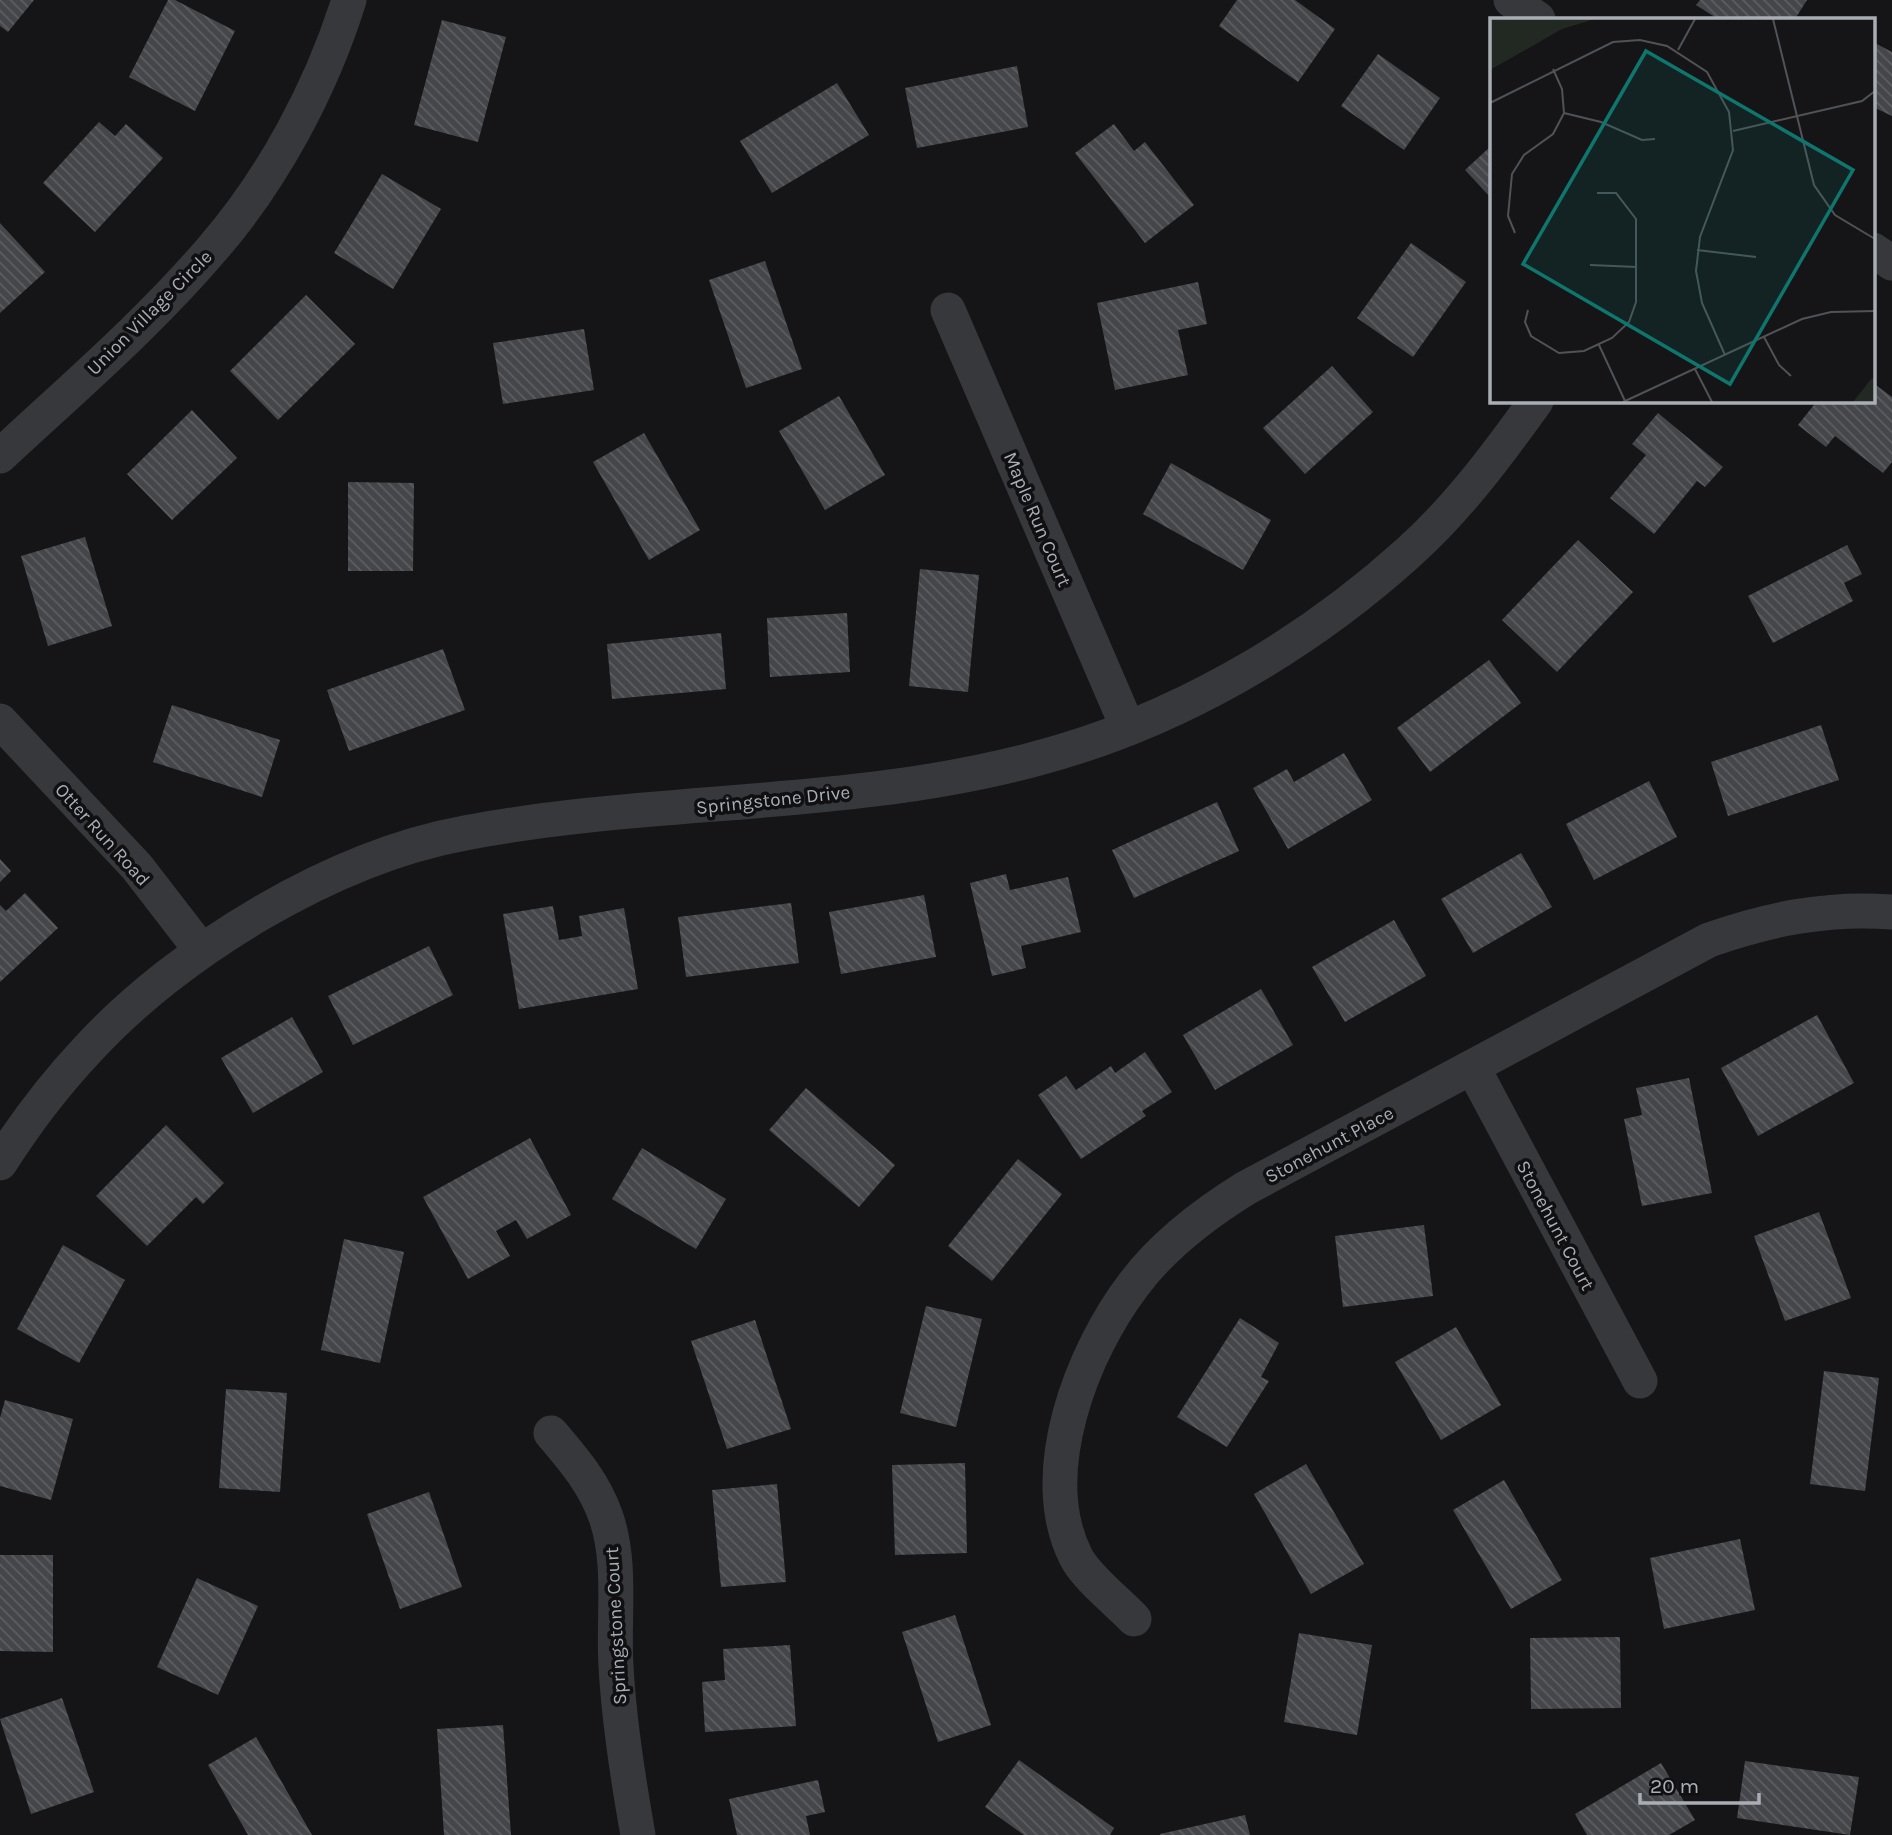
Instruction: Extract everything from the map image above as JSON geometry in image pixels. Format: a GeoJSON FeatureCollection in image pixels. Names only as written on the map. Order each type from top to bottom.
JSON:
{"type":"FeatureCollection","features":[{"type":"Feature","properties":{"kind":"street","name":"Union Village Circle"},"geometry":{"type":"LineString","coordinates":[[0,456],[167,299],[214,248],[248,203],[299,119],[338,34],[349,0]]}},
{"type":"Feature","properties":{"kind":"street"},"geometry":{"type":"LineString","coordinates":[[1511,0],[1537,18]]}},
{"type":"Feature","properties":{"kind":"street"},"geometry":{"type":"LineString","coordinates":[[1874,251],[1892,263]]}},
{"type":"Feature","properties":{"kind":"street","name":"Maple Run Court"},"geometry":{"type":"LineString","coordinates":[[948,310],[1128,728]]}},
{"type":"Feature","properties":{"kind":"street","name":"Springstone Drive"},"geometry":{"type":"LineString","coordinates":[[0,1163],[30,1117],[88,1048],[118,1019],[201,950],[327,880],[382,857],[462,833],[543,821],[901,787],[1033,760],[1128,728],[1166,712],[1269,657],[1341,609],[1411,550],[1464,495],[1535,402]]}},
{"type":"Feature","properties":{"kind":"street","name":"Otter Run Road"},"geometry":{"type":"LineString","coordinates":[[0,721],[137,867],[201,950]]}},
{"type":"Feature","properties":{"kind":"street","name":"Stonehunt Place"},"geometry":{"type":"LineString","coordinates":[[1134,1619],[1077,1559],[1065,1527],[1059,1492],[1063,1449],[1073,1401],[1088,1362],[1110,1318],[1157,1257],[1215,1207],[1709,940],[1765,921],[1798,914],[1868,910],[1892,912]]}},
{"type":"Feature","properties":{"kind":"street","name":"Stonehunt Court"},"geometry":{"type":"LineString","coordinates":[[1473,1068],[1640,1381]]}},
{"type":"Feature","properties":{"kind":"street","name":"Springstone Court"},"geometry":{"type":"LineString","coordinates":[[551,1433],[588,1476],[609,1529],[614,1550],[615,1665],[623,1749],[638,1835]]}},
{"type":"Feature","properties":{"kind":"building"},"geometry":{"type":"Polygon","coordinates":[[[0,0],[34,0],[8,32],[0,26],[0,0]]]}},
{"type":"Feature","properties":{"kind":"building"},"geometry":{"type":"Polygon","coordinates":[[[168,0],[175,0],[235,31],[195,111],[129,77],[168,0]]]}},
{"type":"Feature","properties":{"kind":"building"},"geometry":{"type":"Polygon","coordinates":[[[1237,0],[1295,0],[1335,29],[1298,82],[1219,26],[1237,0]]]}},
{"type":"Feature","properties":{"kind":"building"},"geometry":{"type":"Polygon","coordinates":[[[1700,0],[1807,0],[1796,18],[1716,18],[1696,5],[1700,0]]]}},
{"type":"Feature","properties":{"kind":"building"},"geometry":{"type":"Polygon","coordinates":[[[442,20],[506,37],[478,142],[414,125],[442,20]]]}},
{"type":"Feature","properties":{"kind":"building"},"geometry":{"type":"Polygon","coordinates":[[[1874,43],[1892,52],[1892,116],[1874,107],[1874,43]]]}},
{"type":"Feature","properties":{"kind":"building"},"geometry":{"type":"Polygon","coordinates":[[[1378,54],[1440,98],[1404,150],[1341,106],[1378,54]]]}},
{"type":"Feature","properties":{"kind":"building"},"geometry":{"type":"Polygon","coordinates":[[[1017,66],[1028,127],[917,148],[905,88],[1017,66]]]}},
{"type":"Feature","properties":{"kind":"building"},"geometry":{"type":"Polygon","coordinates":[[[837,83],[869,135],[772,193],[740,141],[837,83]]]}},
{"type":"Feature","properties":{"kind":"building"},"geometry":{"type":"Polygon","coordinates":[[[99,122],[115,136],[126,124],[163,158],[95,232],[43,183],[99,122]]]}},
{"type":"Feature","properties":{"kind":"building"},"geometry":{"type":"Polygon","coordinates":[[[1114,124],[1134,151],[1145,142],[1194,205],[1145,243],[1075,153],[1114,124]]]}},
{"type":"Feature","properties":{"kind":"building"},"geometry":{"type":"Polygon","coordinates":[[[1490,147],[1490,197],[1465,170],[1490,147]]]}},
{"type":"Feature","properties":{"kind":"building"},"geometry":{"type":"Polygon","coordinates":[[[382,174],[441,209],[393,289],[334,253],[382,174]]]}},
{"type":"Feature","properties":{"kind":"building"},"geometry":{"type":"Polygon","coordinates":[[[0,223],[45,272],[0,313],[0,223]]]}},
{"type":"Feature","properties":{"kind":"building"},"geometry":{"type":"Polygon","coordinates":[[[1411,243],[1466,282],[1413,357],[1357,318],[1411,243]]]}},
{"type":"Feature","properties":{"kind":"building"},"geometry":{"type":"Polygon","coordinates":[[[765,261],[802,369],[746,388],[709,280],[765,261]]]}},
{"type":"Feature","properties":{"kind":"building"},"geometry":{"type":"Polygon","coordinates":[[[1198,282],[1207,324],[1178,330],[1188,375],[1115,390],[1097,303],[1198,282]]]}},
{"type":"Feature","properties":{"kind":"building"},"geometry":{"type":"Polygon","coordinates":[[[306,295],[355,344],[278,420],[230,371],[306,295]]]}},
{"type":"Feature","properties":{"kind":"building"},"geometry":{"type":"Polygon","coordinates":[[[584,329],[594,390],[503,404],[493,343],[584,329]]]}},
{"type":"Feature","properties":{"kind":"building"},"geometry":{"type":"Polygon","coordinates":[[[1332,366],[1373,412],[1305,474],[1263,428],[1332,366]]]}},
{"type":"Feature","properties":{"kind":"building"},"geometry":{"type":"Polygon","coordinates":[[[1874,384],[1892,397],[1892,462],[1883,473],[1835,436],[1826,447],[1798,425],[1816,402],[1874,402],[1874,384]]]}},
{"type":"Feature","properties":{"kind":"building"},"geometry":{"type":"Polygon","coordinates":[[[839,396],[885,475],[825,510],[779,431],[839,396]]]}},
{"type":"Feature","properties":{"kind":"building"},"geometry":{"type":"Polygon","coordinates":[[[192,410],[237,458],[172,520],[127,474],[192,410]]]}},
{"type":"Feature","properties":{"kind":"building"},"geometry":{"type":"Polygon","coordinates":[[[1658,413],[1723,467],[1705,487],[1697,481],[1654,534],[1610,498],[1646,455],[1632,444],[1658,413]]]}},
{"type":"Feature","properties":{"kind":"building"},"geometry":{"type":"Polygon","coordinates":[[[644,433],[700,530],[649,560],[593,462],[644,433]]]}},
{"type":"Feature","properties":{"kind":"building"},"geometry":{"type":"Polygon","coordinates":[[[1171,463],[1271,520],[1243,570],[1143,514],[1171,463]]]}},
{"type":"Feature","properties":{"kind":"building"},"geometry":{"type":"Polygon","coordinates":[[[348,482],[414,483],[413,571],[348,571],[348,482]]]}},
{"type":"Feature","properties":{"kind":"building"},"geometry":{"type":"Polygon","coordinates":[[[85,537],[112,626],[48,646],[21,556],[85,537]]]}},
{"type":"Feature","properties":{"kind":"building"},"geometry":{"type":"Polygon","coordinates":[[[1578,540],[1633,592],[1557,672],[1502,620],[1578,540]]]}},
{"type":"Feature","properties":{"kind":"building"},"geometry":{"type":"Polygon","coordinates":[[[1847,545],[1862,574],[1844,583],[1853,601],[1773,643],[1748,596],[1847,545]]]}},
{"type":"Feature","properties":{"kind":"building"},"geometry":{"type":"Polygon","coordinates":[[[920,569],[979,575],[968,692],[909,686],[920,569]]]}},
{"type":"Feature","properties":{"kind":"building"},"geometry":{"type":"Polygon","coordinates":[[[847,613],[850,672],[770,677],[767,618],[847,613]]]}},
{"type":"Feature","properties":{"kind":"building"},"geometry":{"type":"Polygon","coordinates":[[[721,633],[726,689],[612,699],[607,644],[721,633]]]}},
{"type":"Feature","properties":{"kind":"building"},"geometry":{"type":"Polygon","coordinates":[[[443,649],[465,710],[349,751],[327,690],[443,649]]]}},
{"type":"Feature","properties":{"kind":"building"},"geometry":{"type":"Polygon","coordinates":[[[1489,660],[1521,703],[1430,772],[1397,728],[1489,660]]]}},
{"type":"Feature","properties":{"kind":"building"},"geometry":{"type":"Polygon","coordinates":[[[172,705],[280,740],[262,797],[153,762],[172,705]]]}},
{"type":"Feature","properties":{"kind":"building"},"geometry":{"type":"Polygon","coordinates":[[[1821,725],[1839,780],[1728,816],[1711,762],[1821,725]]]}},
{"type":"Feature","properties":{"kind":"building"},"geometry":{"type":"Polygon","coordinates":[[[1344,753],[1372,800],[1288,849],[1253,788],[1287,769],[1294,782],[1344,753]]]}},
{"type":"Feature","properties":{"kind":"building"},"geometry":{"type":"Polygon","coordinates":[[[1649,781],[1677,837],[1594,880],[1566,824],[1649,781]]]}},
{"type":"Feature","properties":{"kind":"building"},"geometry":{"type":"Polygon","coordinates":[[[1217,802],[1239,851],[1134,898],[1112,850],[1217,802]]]}},
{"type":"Feature","properties":{"kind":"building"},"geometry":{"type":"Polygon","coordinates":[[[1521,853],[1552,907],[1473,953],[1441,899],[1521,853]]]}},
{"type":"Feature","properties":{"kind":"building"},"geometry":{"type":"Polygon","coordinates":[[[0,859],[11,871],[0,882],[0,859]]]}},
{"type":"Feature","properties":{"kind":"building"},"geometry":{"type":"Polygon","coordinates":[[[1006,874],[1010,890],[1068,877],[1081,932],[1021,946],[1026,968],[992,976],[970,883],[1006,874]]]}},
{"type":"Feature","properties":{"kind":"building"},"geometry":{"type":"Polygon","coordinates":[[[25,893],[58,928],[0,982],[0,905],[6,911],[25,893]]]}},
{"type":"Feature","properties":{"kind":"building"},"geometry":{"type":"Polygon","coordinates":[[[924,895],[936,957],[841,974],[829,912],[924,895]]]}},
{"type":"Feature","properties":{"kind":"building"},"geometry":{"type":"Polygon","coordinates":[[[791,903],[799,963],[686,977],[678,917],[791,903]]]}},
{"type":"Feature","properties":{"kind":"building"},"geometry":{"type":"Polygon","coordinates":[[[553,906],[559,940],[582,936],[579,916],[624,908],[638,989],[519,1009],[503,914],[553,906]]]}},
{"type":"Feature","properties":{"kind":"building"},"geometry":{"type":"Polygon","coordinates":[[[1394,920],[1426,976],[1345,1022],[1312,967],[1394,920]]]}},
{"type":"Feature","properties":{"kind":"building"},"geometry":{"type":"Polygon","coordinates":[[[429,946],[453,995],[353,1045],[328,996],[429,946]]]}},
{"type":"Feature","properties":{"kind":"building"},"geometry":{"type":"Polygon","coordinates":[[[1261,989],[1293,1045],[1215,1090],[1183,1035],[1261,989]]]}},
{"type":"Feature","properties":{"kind":"building"},"geometry":{"type":"Polygon","coordinates":[[[1817,1015],[1854,1083],[1758,1136],[1721,1068],[1817,1015]]]}},
{"type":"Feature","properties":{"kind":"building"},"geometry":{"type":"Polygon","coordinates":[[[292,1017],[323,1072],[253,1113],[221,1058],[292,1017]]]}},
{"type":"Feature","properties":{"kind":"building"},"geometry":{"type":"Polygon","coordinates":[[[1145,1052],[1172,1092],[1142,1111],[1146,1116],[1081,1159],[1038,1095],[1066,1076],[1076,1090],[1111,1066],[1115,1073],[1145,1052]]]}},
{"type":"Feature","properties":{"kind":"building"},"geometry":{"type":"Polygon","coordinates":[[[1689,1078],[1712,1193],[1642,1206],[1624,1119],[1642,1115],[1636,1088],[1689,1078]]]}},
{"type":"Feature","properties":{"kind":"building"},"geometry":{"type":"Polygon","coordinates":[[[806,1088],[895,1165],[859,1207],[769,1130],[806,1088]]]}},
{"type":"Feature","properties":{"kind":"building"},"geometry":{"type":"Polygon","coordinates":[[[166,1125],[224,1183],[203,1204],[196,1197],[147,1246],[96,1196],[166,1125]]]}},
{"type":"Feature","properties":{"kind":"building"},"geometry":{"type":"Polygon","coordinates":[[[530,1138],[571,1215],[527,1239],[516,1220],[496,1231],[510,1256],[468,1279],[423,1197],[530,1138]]]}},
{"type":"Feature","properties":{"kind":"building"},"geometry":{"type":"Polygon","coordinates":[[[642,1148],[726,1199],[696,1249],[612,1199],[642,1148]]]}},
{"type":"Feature","properties":{"kind":"building"},"geometry":{"type":"Polygon","coordinates":[[[1018,1159],[1062,1194],[992,1281],[948,1246],[1018,1159]]]}},
{"type":"Feature","properties":{"kind":"building"},"geometry":{"type":"Polygon","coordinates":[[[1819,1212],[1851,1298],[1785,1321],[1754,1236],[1819,1212]]]}},
{"type":"Feature","properties":{"kind":"building"},"geometry":{"type":"Polygon","coordinates":[[[1424,1225],[1433,1296],[1343,1307],[1335,1236],[1424,1225]]]}},
{"type":"Feature","properties":{"kind":"building"},"geometry":{"type":"Polygon","coordinates":[[[344,1239],[404,1252],[380,1363],[321,1350],[344,1239]]]}},
{"type":"Feature","properties":{"kind":"building"},"geometry":{"type":"Polygon","coordinates":[[[63,1245],[125,1280],[79,1363],[17,1329],[63,1245]]]}},
{"type":"Feature","properties":{"kind":"building"},"geometry":{"type":"Polygon","coordinates":[[[926,1306],[982,1319],[956,1427],[900,1413],[926,1306]]]}},
{"type":"Feature","properties":{"kind":"building"},"geometry":{"type":"Polygon","coordinates":[[[1240,1318],[1279,1343],[1261,1377],[1269,1381],[1227,1447],[1177,1417],[1240,1318]]]}},
{"type":"Feature","properties":{"kind":"building"},"geometry":{"type":"Polygon","coordinates":[[[755,1320],[791,1429],[727,1449],[691,1341],[755,1320]]]}},
{"type":"Feature","properties":{"kind":"building"},"geometry":{"type":"Polygon","coordinates":[[[1456,1327],[1501,1405],[1441,1440],[1395,1362],[1456,1327]]]}},
{"type":"Feature","properties":{"kind":"building"},"geometry":{"type":"Polygon","coordinates":[[[1824,1371],[1879,1378],[1865,1491],[1810,1484],[1824,1371]]]}},
{"type":"Feature","properties":{"kind":"building"},"geometry":{"type":"Polygon","coordinates":[[[226,1389],[287,1393],[280,1492],[219,1488],[226,1389]]]}},
{"type":"Feature","properties":{"kind":"building"},"geometry":{"type":"Polygon","coordinates":[[[5,1400],[73,1419],[51,1500],[0,1486],[0,1418],[5,1400]]]}},
{"type":"Feature","properties":{"kind":"building"},"geometry":{"type":"Polygon","coordinates":[[[965,1463],[967,1553],[895,1555],[892,1465],[965,1463]]]}},
{"type":"Feature","properties":{"kind":"building"},"geometry":{"type":"Polygon","coordinates":[[[1306,1464],[1364,1564],[1311,1594],[1254,1494],[1306,1464]]]}},
{"type":"Feature","properties":{"kind":"building"},"geometry":{"type":"Polygon","coordinates":[[[1504,1480],[1562,1580],[1511,1609],[1453,1510],[1504,1480]]]}},
{"type":"Feature","properties":{"kind":"building"},"geometry":{"type":"Polygon","coordinates":[[[777,1484],[786,1582],[721,1587],[712,1490],[777,1484]]]}},
{"type":"Feature","properties":{"kind":"building"},"geometry":{"type":"Polygon","coordinates":[[[429,1492],[462,1587],[400,1609],[367,1514],[429,1492]]]}},
{"type":"Feature","properties":{"kind":"building"},"geometry":{"type":"Polygon","coordinates":[[[1740,1539],[1755,1610],[1664,1629],[1650,1558],[1740,1539]]]}},
{"type":"Feature","properties":{"kind":"building"},"geometry":{"type":"Polygon","coordinates":[[[0,1555],[53,1555],[53,1652],[0,1651],[0,1555]]]}},
{"type":"Feature","properties":{"kind":"building"},"geometry":{"type":"Polygon","coordinates":[[[197,1578],[258,1606],[218,1695],[157,1667],[197,1578]]]}},
{"type":"Feature","properties":{"kind":"building"},"geometry":{"type":"Polygon","coordinates":[[[955,1615],[991,1725],[938,1742],[902,1632],[955,1615]]]}},
{"type":"Feature","properties":{"kind":"building"},"geometry":{"type":"Polygon","coordinates":[[[1299,1633],[1372,1645],[1357,1735],[1284,1722],[1299,1633]]]}},
{"type":"Feature","properties":{"kind":"building"},"geometry":{"type":"Polygon","coordinates":[[[1620,1637],[1621,1708],[1531,1709],[1530,1638],[1620,1637]]]}},
{"type":"Feature","properties":{"kind":"building"},"geometry":{"type":"Polygon","coordinates":[[[790,1645],[796,1726],[705,1732],[702,1682],[725,1680],[723,1649],[790,1645]]]}},
{"type":"Feature","properties":{"kind":"building"},"geometry":{"type":"Polygon","coordinates":[[[62,1698],[94,1792],[31,1814],[0,1719],[62,1698]]]}},
{"type":"Feature","properties":{"kind":"building"},"geometry":{"type":"Polygon","coordinates":[[[503,1725],[511,1835],[444,1835],[437,1729],[503,1725]]]}},
{"type":"Feature","properties":{"kind":"building"},"geometry":{"type":"Polygon","coordinates":[[[256,1737],[312,1835],[248,1835],[208,1765],[256,1737]]]}},
{"type":"Feature","properties":{"kind":"building"},"geometry":{"type":"Polygon","coordinates":[[[1019,1760],[1114,1828],[1110,1835],[1024,1835],[985,1807],[1019,1760]]]}},
{"type":"Feature","properties":{"kind":"building"},"geometry":{"type":"Polygon","coordinates":[[[1745,1761],[1859,1777],[1850,1835],[1737,1818],[1745,1761]]]}},
{"type":"Feature","properties":{"kind":"building"},"geometry":{"type":"Polygon","coordinates":[[[1661,1763],[1695,1820],[1669,1835],[1587,1835],[1575,1814],[1661,1763]]]}},
{"type":"Feature","properties":{"kind":"building"},"geometry":{"type":"Polygon","coordinates":[[[818,1780],[825,1812],[806,1816],[810,1835],[737,1835],[729,1799],[818,1780]]]}},
{"type":"Feature","properties":{"kind":"building"},"geometry":{"type":"Polygon","coordinates":[[[1245,1815],[1250,1835],[1160,1835],[1160,1834],[1245,1815]]]}}]}
